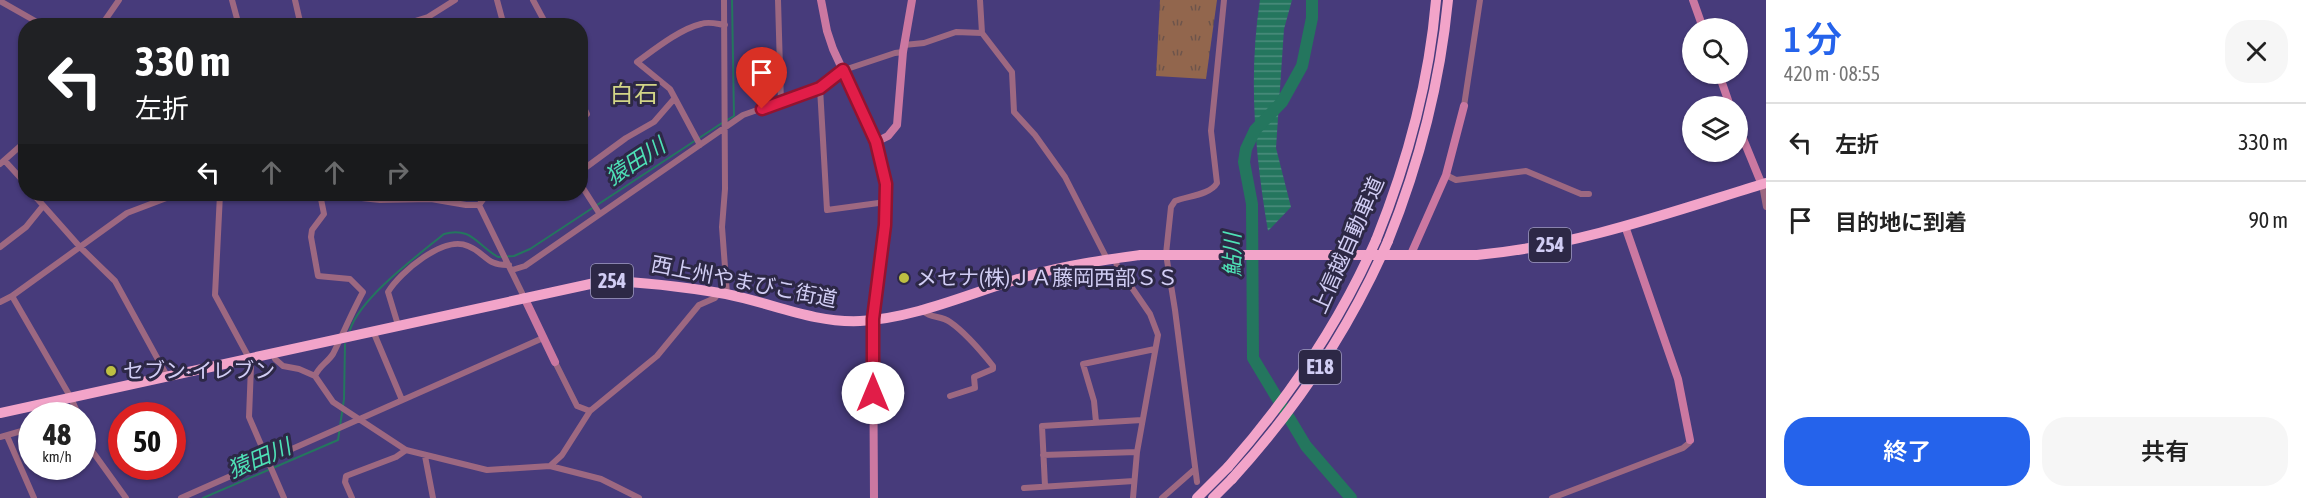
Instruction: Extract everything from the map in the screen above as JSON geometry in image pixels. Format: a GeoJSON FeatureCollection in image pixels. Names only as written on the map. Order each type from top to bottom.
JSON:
{"type":"FeatureCollection","features":[{"type":"Feature","properties":{"kind":"highway","name":"上信越自動車道"},"geometry":{"type":"LineString","coordinates":[[1197,498],[1228,467],[1266,423],[1321,345],[1354,286],[1376,240],[1399,180],[1416,121],[1430,50],[1436,0]]}},
{"type":"Feature","properties":{"kind":"highway","name":"上信越自動車道"},"geometry":{"type":"LineString","coordinates":[[1213,498],[1274,431],[1316,374],[1355,311],[1388,241],[1410,184],[1427,124],[1441,53],[1448,0]]}},
{"type":"Feature","properties":{"kind":"highway","name":"西上州やまびこ街道"},"geometry":{"type":"LineString","coordinates":[[0,413],[604,281],[676,285],[826,319],[873,319],[921,309],[1033,274],[1111,259],[1166,254],[1478,255],[1513,252],[1547,246],[1625,226],[1764,184]]}},
{"type":"Feature","properties":{"kind":"street"},"geometry":{"type":"LineString","coordinates":[[106,18],[119,0]]}},
{"type":"Feature","properties":{"kind":"street"},"geometry":{"type":"LineString","coordinates":[[232,0],[236,18]]}},
{"type":"Feature","properties":{"kind":"street"},"geometry":{"type":"LineString","coordinates":[[295,0],[299,18]]}},
{"type":"Feature","properties":{"kind":"street"},"geometry":{"type":"LineString","coordinates":[[425,18],[455,0]]}},
{"type":"Feature","properties":{"kind":"street"},"geometry":{"type":"LineString","coordinates":[[497,0],[502,18]]}},
{"type":"Feature","properties":{"kind":"street"},"geometry":{"type":"LineString","coordinates":[[533,0],[543,18]]}},
{"type":"Feature","properties":{"kind":"street"},"geometry":{"type":"LineString","coordinates":[[550,466],[562,455],[590,411],[657,356],[699,305],[723,294],[724,0]]}},
{"type":"Feature","properties":{"kind":"street"},"geometry":{"type":"LineString","coordinates":[[778,0],[781,103]]}},
{"type":"Feature","properties":{"kind":"street"},"geometry":{"type":"LineString","coordinates":[[821,0],[827,31],[876,142],[883,167],[886,202],[873,319],[874,498]]}},
{"type":"Feature","properties":{"kind":"street"},"geometry":{"type":"LineString","coordinates":[[980,0],[982,33],[1012,72],[1014,112],[1035,135],[1065,177],[1111,259],[1150,314],[1156,327],[1158,335],[1137,452],[1133,498]]}},
{"type":"Feature","properties":{"kind":"street"},"geometry":{"type":"LineString","coordinates":[[1197,482],[1166,254],[1171,207],[1175,201],[1215,187],[1217,183],[1211,131],[1224,0]]}},
{"type":"Feature","properties":{"kind":"street"},"geometry":{"type":"LineString","coordinates":[[1411,254],[1446,175],[1464,106],[1480,0]]}},
{"type":"Feature","properties":{"kind":"street"},"geometry":{"type":"LineString","coordinates":[[1693,0],[1699,18]]}},
{"type":"Feature","properties":{"kind":"street"},"geometry":{"type":"LineString","coordinates":[[0,1],[30,18]]}},
{"type":"Feature","properties":{"kind":"street"},"geometry":{"type":"LineString","coordinates":[[876,142],[888,136],[897,125],[904,49],[913,1]]}},
{"type":"Feature","properties":{"kind":"street"},"geometry":{"type":"LineString","coordinates":[[699,143],[670,89],[637,62],[659,46],[699,24],[709,22],[725,25]]}},
{"type":"Feature","properties":{"kind":"street"},"geometry":{"type":"LineString","coordinates":[[398,326],[388,292],[414,266],[437,248],[458,242],[470,246],[496,266],[510,268],[525,266],[699,143],[743,116],[820,88],[843,70],[956,32],[982,33]]}},
{"type":"Feature","properties":{"kind":"street"},"geometry":{"type":"LineString","coordinates":[[820,88],[827,210],[886,202]]}},
{"type":"Feature","properties":{"kind":"street"},"geometry":{"type":"LineString","coordinates":[[588,166],[626,138],[654,122],[674,99]]}},
{"type":"Feature","properties":{"kind":"street"},"geometry":{"type":"LineString","coordinates":[[1748,148],[1764,184],[1766,207]]}},
{"type":"Feature","properties":{"kind":"street"},"geometry":{"type":"LineString","coordinates":[[18,149],[3,163],[18,177]]}},
{"type":"Feature","properties":{"kind":"street"},"geometry":{"type":"LineString","coordinates":[[1446,175],[1456,180],[1526,171],[1581,194],[1589,194]]}},
{"type":"Feature","properties":{"kind":"street"},"geometry":{"type":"LineString","coordinates":[[588,197],[598,213]]}},
{"type":"Feature","properties":{"kind":"street"},"geometry":{"type":"LineString","coordinates":[[39,201],[80,247],[115,281],[168,376]]}},
{"type":"Feature","properties":{"kind":"street"},"geometry":{"type":"LineString","coordinates":[[0,302],[12,296],[127,213],[159,201]]}},
{"type":"Feature","properties":{"kind":"street"},"geometry":{"type":"LineString","coordinates":[[220,201],[215,295],[249,358],[251,366],[249,417],[284,498]]}},
{"type":"Feature","properties":{"kind":"street"},"geometry":{"type":"LineString","coordinates":[[315,376],[318,369],[328,362],[363,292],[350,279],[318,276],[311,237],[312,230],[324,214],[321,201]]}},
{"type":"Feature","properties":{"kind":"street"},"geometry":{"type":"LineString","coordinates":[[443,201],[466,205],[479,204],[481,201]]}},
{"type":"Feature","properties":{"kind":"street"},"geometry":{"type":"LineString","coordinates":[[479,204],[577,406],[590,411]]}},
{"type":"Feature","properties":{"kind":"street"},"geometry":{"type":"LineString","coordinates":[[0,247],[26,227],[43,206]]}},
{"type":"Feature","properties":{"kind":"street"},"geometry":{"type":"LineString","coordinates":[[1552,498],[1683,448],[1690,440],[1678,378],[1625,226]]}},
{"type":"Feature","properties":{"kind":"street"},"geometry":{"type":"LineString","coordinates":[[12,296],[73,402]]}},
{"type":"Feature","properties":{"kind":"street"},"geometry":{"type":"LineString","coordinates":[[921,309],[929,317],[940,317],[950,322],[982,351],[993,366],[993,369],[974,377],[975,388],[950,396]]}},
{"type":"Feature","properties":{"kind":"street"},"geometry":{"type":"LineString","coordinates":[[373,331],[402,399]]}},
{"type":"Feature","properties":{"kind":"street"},"geometry":{"type":"LineString","coordinates":[[181,498],[543,338]]}},
{"type":"Feature","properties":{"kind":"street"},"geometry":{"type":"LineString","coordinates":[[1095,422],[1094,401],[1083,364],[1155,349]]}},
{"type":"Feature","properties":{"kind":"street"},"geometry":{"type":"LineString","coordinates":[[273,354],[283,366],[299,369],[315,376],[333,402],[406,450],[487,470],[550,466],[601,479],[639,498]]}},
{"type":"Feature","properties":{"kind":"street"},"geometry":{"type":"LineString","coordinates":[[1045,486],[1042,426],[1142,420]]}},
{"type":"Feature","properties":{"kind":"street"},"geometry":{"type":"LineString","coordinates":[[4,436],[34,498]]}},
{"type":"Feature","properties":{"kind":"street"},"geometry":{"type":"LineString","coordinates":[[352,498],[345,482],[346,477],[396,457],[406,450]]}},
{"type":"Feature","properties":{"kind":"street"},"geometry":{"type":"LineString","coordinates":[[1043,455],[1137,452]]}},
{"type":"Feature","properties":{"kind":"street"},"geometry":{"type":"LineString","coordinates":[[96,456],[126,498]]}},
{"type":"Feature","properties":{"kind":"street"},"geometry":{"type":"LineString","coordinates":[[425,456],[433,498]]}},
{"type":"Feature","properties":{"kind":"street"},"geometry":{"type":"LineString","coordinates":[[1161,498],[1195,470]]}},
{"type":"Feature","properties":{"kind":"street"},"geometry":{"type":"LineString","coordinates":[[1024,488],[1134,481]]}},
{"type":"Feature","properties":{"kind":"green space"},"geometry":{"type":"Polygon","coordinates":[[[1160,0],[1217,0],[1206,79],[1156,76],[1160,0]]]}},
{"type":"Feature","properties":{"kind":"shaded area"},"geometry":{"type":"Polygon","coordinates":[[[1260,0],[1292,0],[1284,29],[1276,148],[1291,207],[1268,231],[1255,116],[1254,58],[1260,0]]]}},
{"type":"Feature","properties":{"kind":"waterway","name":"猿田川"},"geometry":{"type":"LineString","coordinates":[[727,120],[734,116],[732,0]]}},
{"type":"Feature","properties":{"kind":"waterway","name":"鮎川"},"geometry":{"type":"LineString","coordinates":[[1312,0],[1312,18],[1302,66],[1282,102],[1255,130],[1246,149],[1244,162],[1252,204],[1253,358],[1306,446],[1351,498]]}},
{"type":"Feature","properties":{"kind":"waterway","name":"猿田川"},"geometry":{"type":"LineString","coordinates":[[350,330],[356,318],[377,291],[444,234],[461,233],[473,238],[498,257],[514,256],[530,249],[722,123]]}},
{"type":"Feature","properties":{"kind":"waterway","name":"猿田川"},"geometry":{"type":"LineString","coordinates":[[203,498],[338,440],[344,399],[345,344]]}},
{"type":"Feature","properties":{"kind":"place","name":"メセナ(株)ＪＡ藤岡西部ＳＳ"},"geometry":{"type":"Point","coordinates":[904,278]}},
{"type":"Feature","properties":{"kind":"place","name":"セブン-イレブン"},"geometry":{"type":"Point","coordinates":[111,371]}},
{"type":"Feature","properties":{"kind":"district","name":"白石"},"geometry":{"type":"Point","coordinates":[634,94]}},
{"type":"Feature","properties":{"kind":"route"},"geometry":{"type":"LineString","coordinates":[[762,109],[820,88],[843,70],[876,142],[886,184],[886,205],[873,319],[873,393]]}}]}
